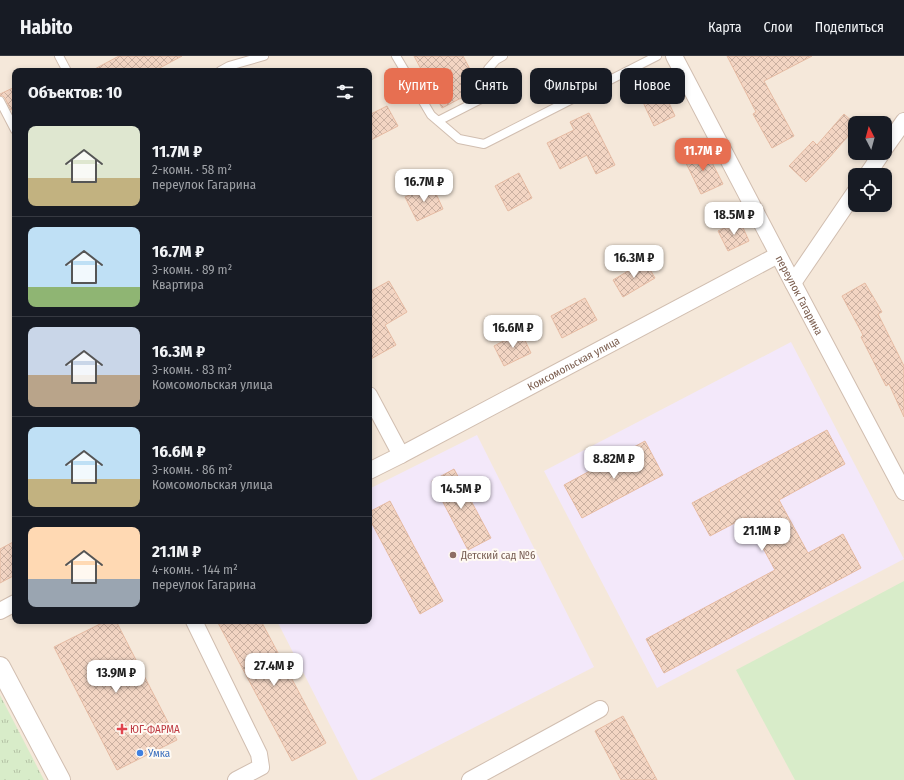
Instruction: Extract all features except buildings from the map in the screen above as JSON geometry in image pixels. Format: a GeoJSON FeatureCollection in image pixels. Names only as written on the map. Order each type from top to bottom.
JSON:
{"type":"FeatureCollection","features":[{"type":"Feature","properties":{"kind":"street","name":"переулок Гагарина"},"geometry":{"type":"LineString","coordinates":[[674,56],[904,492]]}},
{"type":"Feature","properties":{"kind":"street"},"geometry":{"type":"LineString","coordinates":[[892,138],[904,121]]}},
{"type":"Feature","properties":{"kind":"street"},"geometry":{"type":"LineString","coordinates":[[792,282],[848,202]]}},
{"type":"Feature","properties":{"kind":"street","name":"Комсомольская улица"},"geometry":{"type":"LineString","coordinates":[[372,470],[778,255]]}},
{"type":"Feature","properties":{"kind":"street"},"geometry":{"type":"LineString","coordinates":[[372,401],[401,455]]}},
{"type":"Feature","properties":{"kind":"street"},"geometry":{"type":"LineString","coordinates":[[0,611],[12,605]]}},
{"type":"Feature","properties":{"kind":"street"},"geometry":{"type":"LineString","coordinates":[[195,624],[259,754],[261,767],[236,780]]}},
{"type":"Feature","properties":{"kind":"street"},"geometry":{"type":"LineString","coordinates":[[0,667],[60,780]]}},
{"type":"Feature","properties":{"kind":"street"},"geometry":{"type":"LineString","coordinates":[[470,780],[600,709]]}},
{"type":"Feature","properties":{"kind":"lane"},"geometry":{"type":"LineString","coordinates":[[59,56],[65,68]]}},
{"type":"Feature","properties":{"kind":"lane"},"geometry":{"type":"LineString","coordinates":[[225,68],[264,56]]}},
{"type":"Feature","properties":{"kind":"lane"},"geometry":{"type":"LineString","coordinates":[[396,56],[432,115],[459,139],[484,144],[657,56]]}},
{"type":"Feature","properties":{"kind":"lane"},"geometry":{"type":"LineString","coordinates":[[438,121],[483,98],[487,89],[488,69],[496,60],[504,56]]}},
{"type":"Feature","properties":{"kind":"lane"},"geometry":{"type":"LineString","coordinates":[[0,101],[12,124]]}},
{"type":"Feature","properties":{"kind":"shaded area"},"geometry":{"type":"Polygon","coordinates":[[[0,56],[904,56],[904,780],[0,780],[0,56]]]}},
{"type":"Feature","properties":{"kind":"shaded area"},"geometry":{"type":"Polygon","coordinates":[[[791,342],[904,559],[657,688],[544,471],[791,342]]]}},
{"type":"Feature","properties":{"kind":"shaded area","name":"Детский сад №6"},"geometry":{"type":"Polygon","coordinates":[[[477,435],[594,667],[370,780],[358,780],[279,624],[372,624],[372,488],[477,435]]]}},
{"type":"Feature","properties":{"kind":"green space"},"geometry":{"type":"Polygon","coordinates":[[[904,581],[904,780],[795,780],[736,670],[904,581]]]}},
{"type":"Feature","properties":{"kind":"green space"},"geometry":{"type":"Polygon","coordinates":[[[0,695],[44,780],[0,780],[0,695]]]}},
{"type":"Feature","properties":{"kind":"place","name":"Детский сад №6"},"geometry":{"type":"Point","coordinates":[453,555]}},
{"type":"Feature","properties":{"kind":"place","name":"ЮГ-ФАРМА"},"geometry":{"type":"Point","coordinates":[122,729]}},
{"type":"Feature","properties":{"kind":"place","name":"Умка"},"geometry":{"type":"Point","coordinates":[140,753]}}]}
